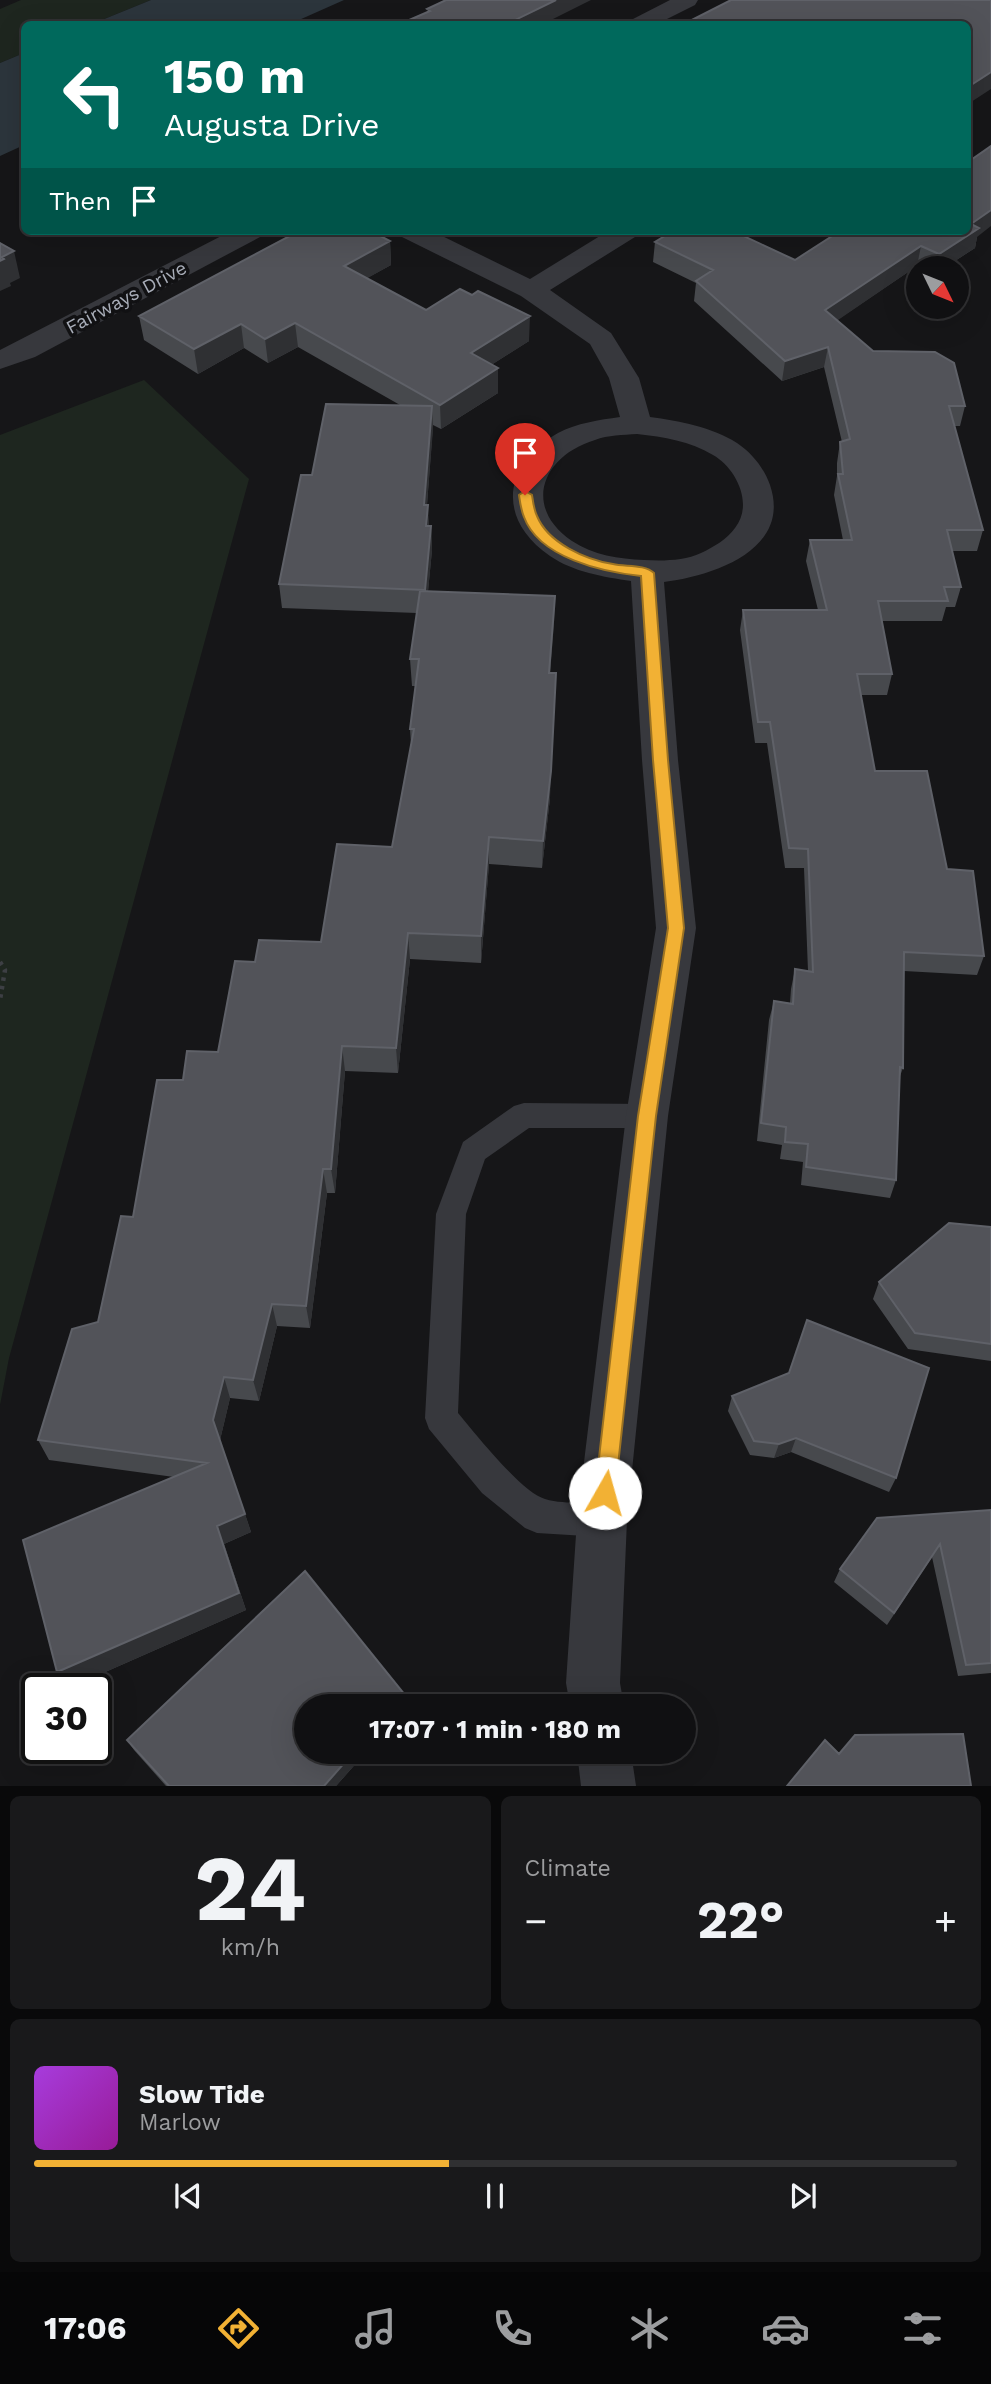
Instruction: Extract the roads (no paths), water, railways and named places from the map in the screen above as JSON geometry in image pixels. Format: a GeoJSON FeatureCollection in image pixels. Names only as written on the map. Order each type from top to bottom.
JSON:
{"type":"FeatureCollection","features":[{"type":"Feature","properties":{"kind":"street"},"geometry":{"type":"LineString","coordinates":[[647,21],[687,0]]}},
{"type":"Feature","properties":{"kind":"street","name":"Fairways Drive"},"geometry":{"type":"LineString","coordinates":[[0,360],[25,351],[243,235]]}},
{"type":"Feature","properties":{"kind":"street"},"geometry":{"type":"LineString","coordinates":[[419,235],[531,290],[601,339],[624,378],[637,425]]}},
{"type":"Feature","properties":{"kind":"street"},"geometry":{"type":"LineString","coordinates":[[531,290],[620,235]]}},
{"type":"Feature","properties":{"kind":"street"},"geometry":{"type":"LineString","coordinates":[[637,425],[676,429],[711,441],[738,460],[756,483],[760,509],[748,534],[724,554],[689,568],[647,573],[610,569],[575,557],[548,540],[531,518],[525,495],[531,473],[546,453],[572,438],[593,431],[637,425]]}},
{"type":"Feature","properties":{"kind":"street"},"geometry":{"type":"LineString","coordinates":[[595,1694],[593,1683],[602,1520],[647,1116],[676,928],[660,760],[647,573]]}},
{"type":"Feature","properties":{"kind":"street"},"geometry":{"type":"LineString","coordinates":[[606,1764],[610,1786]]}},
{"type":"Feature","properties":{"kind":"lane"},"geometry":{"type":"LineString","coordinates":[[602,1520],[537,1516],[494,1481],[441,1418],[451,1213],[473,1151],[524,1115],[647,1116]]}}]}
